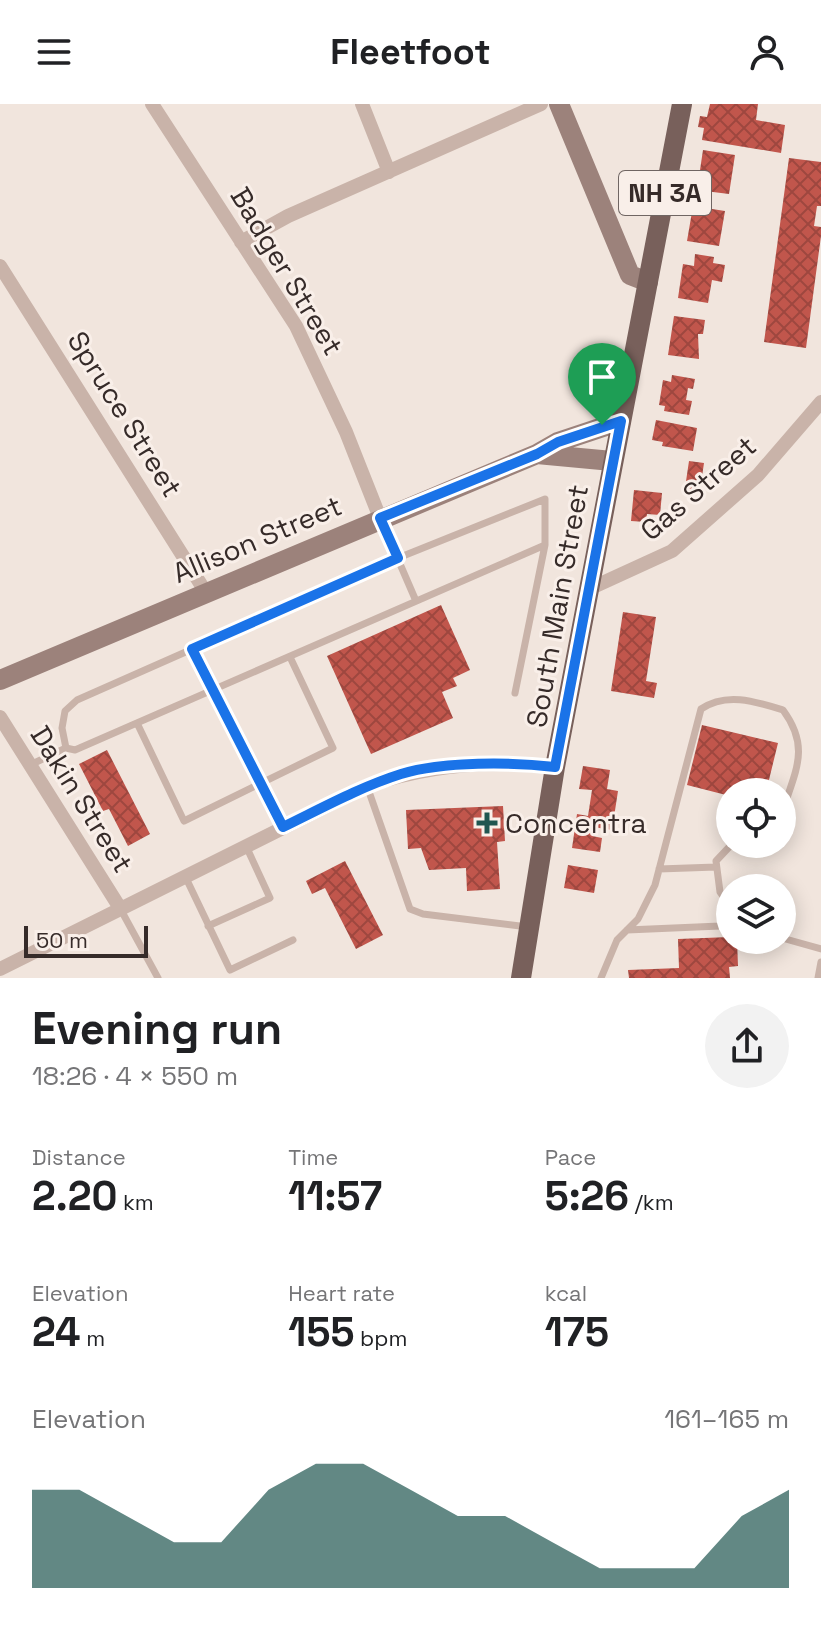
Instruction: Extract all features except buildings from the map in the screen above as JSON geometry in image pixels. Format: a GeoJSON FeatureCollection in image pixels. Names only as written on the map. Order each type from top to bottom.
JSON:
{"type":"FeatureCollection","features":[{"type":"Feature","properties":{"kind":"main road","name":"South Main Street"},"geometry":{"type":"LineString","coordinates":[[521,978],[555,767],[682,104]]}},
{"type":"Feature","properties":{"kind":"street","name":"Badger Street"},"geometry":{"type":"LineString","coordinates":[[152,104],[296,326],[346,432],[380,518]]}},
{"type":"Feature","properties":{"kind":"street"},"geometry":{"type":"LineString","coordinates":[[362,104],[389,172]]}},
{"type":"Feature","properties":{"kind":"street"},"geometry":{"type":"LineString","coordinates":[[241,242],[288,216],[541,104]]}},
{"type":"Feature","properties":{"kind":"street"},"geometry":{"type":"LineString","coordinates":[[559,104],[630,275],[648,282]]}},
{"type":"Feature","properties":{"kind":"street","name":"Spruce Street"},"geometry":{"type":"LineString","coordinates":[[0,266],[205,591]]}},
{"type":"Feature","properties":{"kind":"street","name":"Gas Street"},"geometry":{"type":"LineString","coordinates":[[589,589],[638,570],[672,551],[758,475],[821,402]]}},
{"type":"Feature","properties":{"kind":"street","name":"Allison Street"},"geometry":{"type":"LineString","coordinates":[[0,680],[205,591],[537,454],[558,442],[621,421]]}},
{"type":"Feature","properties":{"kind":"street","name":"Allison Street"},"geometry":{"type":"LineString","coordinates":[[537,454],[612,461]]}},
{"type":"Feature","properties":{"kind":"street","name":"Dakin Street"},"geometry":{"type":"LineString","coordinates":[[0,717],[120,908]]}},
{"type":"Feature","properties":{"kind":"street"},"geometry":{"type":"LineString","coordinates":[[0,969],[367,786],[405,773],[439,768],[526,764],[555,767]]}},
{"type":"Feature","properties":{"kind":"lane"},"geometry":{"type":"LineString","coordinates":[[66,748],[62,728],[65,711],[77,700],[398,558],[545,499],[545,545],[515,693]]}},
{"type":"Feature","properties":{"kind":"lane"},"geometry":{"type":"LineString","coordinates":[[380,518],[416,601]]}},
{"type":"Feature","properties":{"kind":"lane"},"geometry":{"type":"LineString","coordinates":[[30,765],[66,748],[75,750],[545,545]]}},
{"type":"Feature","properties":{"kind":"lane"},"geometry":{"type":"LineString","coordinates":[[192,649],[283,827]]}},
{"type":"Feature","properties":{"kind":"lane"},"geometry":{"type":"LineString","coordinates":[[137,723],[184,821],[333,748],[290,657]]}},
{"type":"Feature","properties":{"kind":"lane"},"geometry":{"type":"LineString","coordinates":[[601,978],[617,940],[638,919],[659,869],[701,709],[713,701],[731,698],[783,710],[795,726],[801,751],[793,778]]}},
{"type":"Feature","properties":{"kind":"lane"},"geometry":{"type":"LineString","coordinates":[[367,786],[382,820],[410,909],[423,914],[529,927]]}},
{"type":"Feature","properties":{"kind":"lane"},"geometry":{"type":"LineString","coordinates":[[208,926],[270,898],[246,846]]}},
{"type":"Feature","properties":{"kind":"lane"},"geometry":{"type":"LineString","coordinates":[[717,874],[716,861],[719,858]]}},
{"type":"Feature","properties":{"kind":"lane"},"geometry":{"type":"LineString","coordinates":[[659,869],[716,867]]}},
{"type":"Feature","properties":{"kind":"lane"},"geometry":{"type":"LineString","coordinates":[[185,876],[230,970],[293,940]]}},
{"type":"Feature","properties":{"kind":"lane"},"geometry":{"type":"LineString","coordinates":[[120,908],[158,978]]}},
{"type":"Feature","properties":{"kind":"lane"},"geometry":{"type":"LineString","coordinates":[[627,930],[716,926]]}},
{"type":"Feature","properties":{"kind":"lane"},"geometry":{"type":"LineString","coordinates":[[796,942],[821,949]]}},
{"type":"Feature","properties":{"kind":"lane"},"geometry":{"type":"LineString","coordinates":[[818,978],[821,962]]}},
{"type":"Feature","properties":{"kind":"place","name":"Concentra"},"geometry":{"type":"Point","coordinates":[487,823]}},
{"type":"Feature","properties":{"kind":"route"},"geometry":{"type":"LineString","coordinates":[[621,421],[555,767],[526,764],[439,768],[405,773],[367,786],[283,827],[192,649],[398,558],[380,518],[602,425],[621,421]]}}]}
